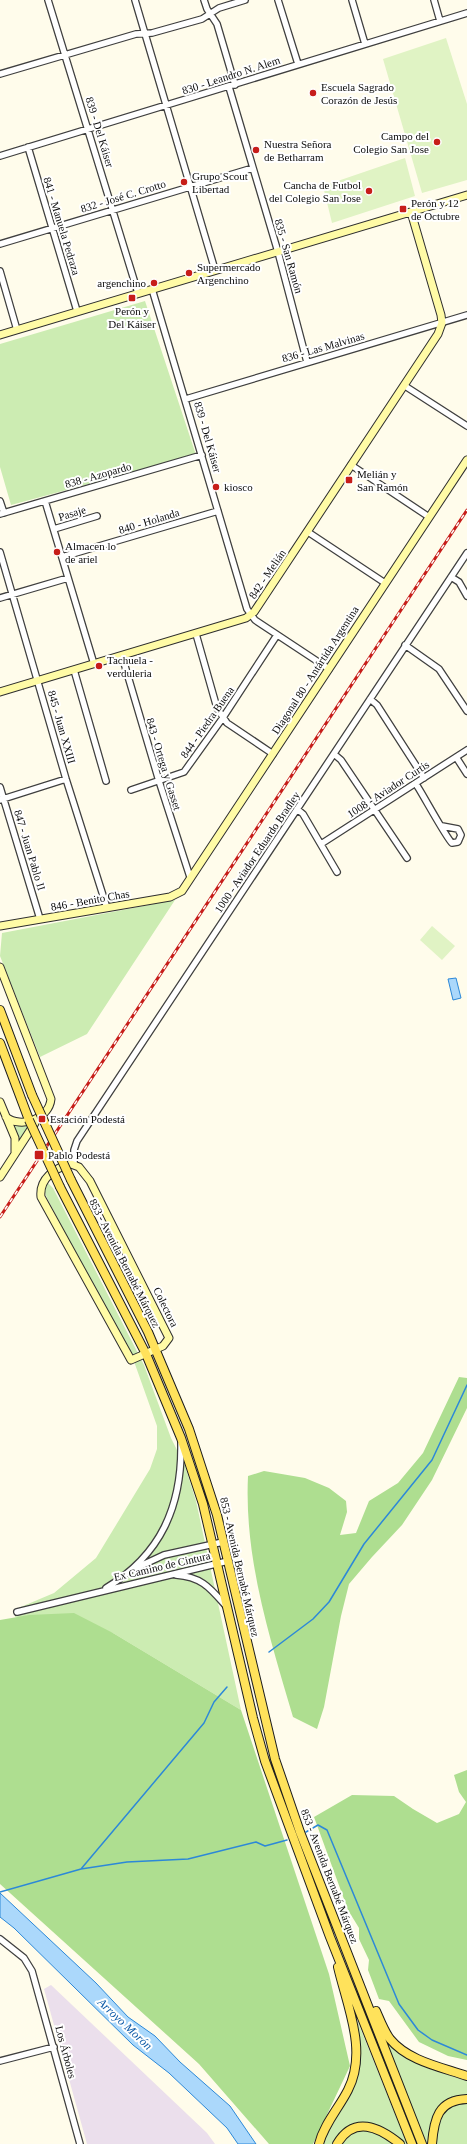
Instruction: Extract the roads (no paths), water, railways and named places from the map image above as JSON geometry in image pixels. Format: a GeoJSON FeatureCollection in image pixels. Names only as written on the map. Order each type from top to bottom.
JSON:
{"type":"FeatureCollection","features":[{"type":"Feature","properties":{"kind":"main road","name":"853 - Avenida Bernabé Márquez"},"geometry":{"type":"LineString","coordinates":[[0,1010],[32,1095],[71,1180],[156,1350],[198,1452],[228,1561],[275,1759],[300,1832],[340,1930],[422,2144]]}},
{"type":"Feature","properties":{"kind":"main road","name":"853 - Avenida Bernabé Márquez"},"geometry":{"type":"LineString","coordinates":[[0,1042],[19,1094],[60,1187],[146,1354],[181,1438],[197,1484],[213,1545],[253,1718],[265,1761],[330,1937],[412,2144]]}},
{"type":"Feature","properties":{"kind":"main road"},"geometry":{"type":"LineString","coordinates":[[265,1761],[275,1759]]}},
{"type":"Feature","properties":{"kind":"main road"},"geometry":{"type":"LineString","coordinates":[[340,1930],[389,2038],[411,2055],[467,2076]]}},
{"type":"Feature","properties":{"kind":"main road"},"geometry":{"type":"LineString","coordinates":[[319,2144],[324,2129],[352,2082],[357,2055],[356,2040],[330,1937]]}},
{"type":"Feature","properties":{"kind":"main road"},"geometry":{"type":"LineString","coordinates":[[432,2144],[436,2120],[443,2107],[453,2101],[467,2099]]}},
{"type":"Feature","properties":{"kind":"main road"},"geometry":{"type":"LineString","coordinates":[[337,2144],[348,2130],[365,2126],[379,2130],[400,2144]]}},
{"type":"Feature","properties":{"kind":"street","name":"839 - Del Káiser"},"geometry":{"type":"LineString","coordinates":[[48,0],[89,129],[138,293]]}},
{"type":"Feature","properties":{"kind":"street"},"geometry":{"type":"LineString","coordinates":[[135,0],[215,270]]}},
{"type":"Feature","properties":{"kind":"street","name":"835 - San Ramón"},"geometry":{"type":"LineString","coordinates":[[204,0],[217,24],[253,168],[278,252],[307,362]]}},
{"type":"Feature","properties":{"kind":"street"},"geometry":{"type":"LineString","coordinates":[[0,74],[136,34],[145,34],[202,19],[219,8],[245,0]]}},
{"type":"Feature","properties":{"kind":"street"},"geometry":{"type":"LineString","coordinates":[[278,0],[298,64]]}},
{"type":"Feature","properties":{"kind":"street"},"geometry":{"type":"LineString","coordinates":[[352,0],[365,44]]}},
{"type":"Feature","properties":{"kind":"street"},"geometry":{"type":"LineString","coordinates":[[434,0],[440,21]]}},
{"type":"Feature","properties":{"kind":"street","name":"830 - Leandro N. Alem"},"geometry":{"type":"LineString","coordinates":[[0,156],[467,13]]}},
{"type":"Feature","properties":{"kind":"street","name":"841 - Manuela Pedraza"},"geometry":{"type":"LineString","coordinates":[[28,147],[77,311]]}},
{"type":"Feature","properties":{"kind":"street","name":"832 - José C. Crotto"},"geometry":{"type":"LineString","coordinates":[[0,244],[253,168]]}},
{"type":"Feature","properties":{"kind":"street"},"geometry":{"type":"LineString","coordinates":[[0,335],[467,195]]}},
{"type":"Feature","properties":{"kind":"street"},"geometry":{"type":"LineString","coordinates":[[411,212],[442,323]]}},
{"type":"Feature","properties":{"kind":"street"},"geometry":{"type":"LineString","coordinates":[[0,271],[17,330]]}},
{"type":"Feature","properties":{"kind":"street","name":"839 - Del Káiser"},"geometry":{"type":"LineString","coordinates":[[152,289],[186,399],[247,609],[251,615],[277,635],[328,669]]}},
{"type":"Feature","properties":{"kind":"street","name":"836 - Las Malvinas"},"geometry":{"type":"LineString","coordinates":[[186,399],[467,315]]}},
{"type":"Feature","properties":{"kind":"street","name":"842 - Melián"},"geometry":{"type":"LineString","coordinates":[[0,692],[196,634],[251,615],[405,386],[435,338],[442,323]]}},
{"type":"Feature","properties":{"kind":"street"},"geometry":{"type":"LineString","coordinates":[[405,386],[467,426]]}},
{"type":"Feature","properties":{"kind":"street","name":"838 - Azopardo"},"geometry":{"type":"LineString","coordinates":[[2,514],[202,455]]}},
{"type":"Feature","properties":{"kind":"street","name":"Diagonal 80 - Antártida Argentina"},"geometry":{"type":"LineString","coordinates":[[182,891],[467,460]]}},
{"type":"Feature","properties":{"kind":"street"},"geometry":{"type":"LineString","coordinates":[[351,465],[430,517]]}},
{"type":"Feature","properties":{"kind":"street"},"geometry":{"type":"LineString","coordinates":[[0,501],[2,514]]}},
{"type":"Feature","properties":{"kind":"street"},"geometry":{"type":"LineString","coordinates":[[45,501],[94,664]]}},
{"type":"Feature","properties":{"kind":"street","name":"840 - Holanda"},"geometry":{"type":"LineString","coordinates":[[62,557],[218,511]]}},
{"type":"Feature","properties":{"kind":"street","name":"Pasaje"},"geometry":{"type":"LineString","coordinates":[[54,529],[97,516]]}},
{"type":"Feature","properties":{"kind":"street"},"geometry":{"type":"LineString","coordinates":[[308,532],[385,583]]}},
{"type":"Feature","properties":{"kind":"street","name":"845 - Juan XXIII"},"geometry":{"type":"LineString","coordinates":[[0,552],[66,779],[107,908]]}},
{"type":"Feature","properties":{"kind":"street","name":"1000 - Aviador Eduardo Bradley"},"geometry":{"type":"LineString","coordinates":[[74,1164],[74,1150],[77,1141],[467,553]]}},
{"type":"Feature","properties":{"kind":"street"},"geometry":{"type":"LineString","coordinates":[[452,576],[457,580],[467,596]]}},
{"type":"Feature","properties":{"kind":"street"},"geometry":{"type":"LineString","coordinates":[[0,598],[68,578]]}},
{"type":"Feature","properties":{"kind":"street"},"geometry":{"type":"LineString","coordinates":[[196,634],[217,708],[222,719],[273,754]]}},
{"type":"Feature","properties":{"kind":"street","name":"844 - Piedra Buena"},"geometry":{"type":"LineString","coordinates":[[131,790],[184,772],[222,719],[277,635]]}},
{"type":"Feature","properties":{"kind":"street"},"geometry":{"type":"LineString","coordinates":[[405,645],[439,669],[467,711]]}},
{"type":"Feature","properties":{"kind":"street","name":"843 - Ortega y Gasset"},"geometry":{"type":"LineString","coordinates":[[122,656],[159,781],[190,877]]}},
{"type":"Feature","properties":{"kind":"street"},"geometry":{"type":"LineString","coordinates":[[74,670],[106,781]]}},
{"type":"Feature","properties":{"kind":"street"},"geometry":{"type":"LineString","coordinates":[[370,699],[377,705],[424,778]]}},
{"type":"Feature","properties":{"kind":"street","name":"1008 - Aviador Curtis"},"geometry":{"type":"LineString","coordinates":[[321,844],[467,750]]}},
{"type":"Feature","properties":{"kind":"street"},"geometry":{"type":"LineString","coordinates":[[334,754],[341,760],[407,858]]}},
{"type":"Feature","properties":{"kind":"street"},"geometry":{"type":"LineString","coordinates":[[456,757],[467,774]]}},
{"type":"Feature","properties":{"kind":"street"},"geometry":{"type":"LineString","coordinates":[[2,800],[66,779]]}},
{"type":"Feature","properties":{"kind":"street"},"geometry":{"type":"LineString","coordinates":[[416,784],[442,826]]}},
{"type":"Feature","properties":{"kind":"street","name":"847 - Juan Pablo II"},"geometry":{"type":"LineString","coordinates":[[0,787],[2,800],[40,919]]}},
{"type":"Feature","properties":{"kind":"street"},"geometry":{"type":"LineString","coordinates":[[297,809],[303,814],[337,872]]}},
{"type":"Feature","properties":{"kind":"street","name":"846 - Benito Chas"},"geometry":{"type":"LineString","coordinates":[[0,926],[170,897],[182,891]]}},
{"type":"Feature","properties":{"kind":"street"},"geometry":{"type":"LineString","coordinates":[[0,967],[51,1096],[51,1102],[48,1109],[40,1116],[0,1176]]}},
{"type":"Feature","properties":{"kind":"street"},"geometry":{"type":"LineString","coordinates":[[0,1102],[15,1138],[16,1147],[14,1154]]}},
{"type":"Feature","properties":{"kind":"street"},"geometry":{"type":"LineString","coordinates":[[6,1117],[13,1122],[24,1123],[40,1116]]}},
{"type":"Feature","properties":{"kind":"street","name":"Colectora"},"geometry":{"type":"LineString","coordinates":[[74,1164],[90,1181],[168,1336],[167,1342],[156,1350],[131,1360],[49,1214],[41,1197],[42,1183],[49,1174],[66,1165],[74,1164]]}},
{"type":"Feature","properties":{"kind":"street","name":"Ex Camino de Cintura"},"geometry":{"type":"LineString","coordinates":[[101,1591],[132,1570],[161,1533],[173,1506],[181,1473],[181,1438]]}},
{"type":"Feature","properties":{"kind":"street"},"geometry":{"type":"LineString","coordinates":[[132,1570],[164,1555],[223,1542]]}},
{"type":"Feature","properties":{"kind":"street","name":"Ex Camino de Cintura"},"geometry":{"type":"LineString","coordinates":[[17,1612],[228,1561]]}},
{"type":"Feature","properties":{"kind":"street"},"geometry":{"type":"LineString","coordinates":[[170,1574],[187,1576],[202,1582],[228,1609]]}},
{"type":"Feature","properties":{"kind":"street","name":"Los Árboles"},"geometry":{"type":"LineString","coordinates":[[0,1939],[24,1958],[30,1966],[54,2047],[80,2144]]}},
{"type":"Feature","properties":{"kind":"street"},"geometry":{"type":"LineString","coordinates":[[0,2061],[54,2047]]}},
{"type":"Feature","properties":{"kind":"water"},"geometry":{"type":"Polygon","coordinates":[[[456,978],[461,998],[453,1000],[448,979],[456,978]]]}},
{"type":"Feature","properties":{"kind":"water","name":"Arroyo Morón"},"geometry":{"type":"Polygon","coordinates":[[[0,1893],[96,1983],[128,2017],[155,2036],[180,2062],[230,2106],[256,2144],[238,2144],[227,2128],[169,2073],[133,2045],[14,1928],[0,1917],[0,1893]]]}},
{"type":"Feature","properties":{"kind":"waterway"},"geometry":{"type":"LineString","coordinates":[[269,1652],[313,1619],[329,1602],[364,1544],[432,1460],[467,1385]]}},
{"type":"Feature","properties":{"kind":"waterway"},"geometry":{"type":"LineString","coordinates":[[0,1892],[81,1869],[204,1723],[214,1702],[227,1687]]}},
{"type":"Feature","properties":{"kind":"waterway"},"geometry":{"type":"LineString","coordinates":[[306,1832],[318,1825],[327,1830],[399,2004],[418,2030],[432,2040],[467,2055]]}},
{"type":"Feature","properties":{"kind":"waterway"},"geometry":{"type":"LineString","coordinates":[[81,1869],[127,1862],[188,1859],[256,1842],[265,1846],[287,1840]]}},
{"type":"Feature","properties":{"kind":"railway"},"geometry":{"type":"LineString","coordinates":[[0,1217],[467,510]]}},
{"type":"Feature","properties":{"kind":"place","name":"Escuela Sagrado Corazón de Jesús"},"geometry":{"type":"Point","coordinates":[313,93]}},
{"type":"Feature","properties":{"kind":"place","name":"Campo del Colegio San Jose"},"geometry":{"type":"Point","coordinates":[437,142]}},
{"type":"Feature","properties":{"kind":"place","name":"Nuestra Señora de Betharram"},"geometry":{"type":"Point","coordinates":[256,150]}},
{"type":"Feature","properties":{"kind":"place","name":"Grupo Scout Libertad"},"geometry":{"type":"Point","coordinates":[184,182]}},
{"type":"Feature","properties":{"kind":"place","name":"Cancha de Futbol del Colegio San Jose"},"geometry":{"type":"Point","coordinates":[369,191]}},
{"type":"Feature","properties":{"kind":"place","name":"Perón y 12 de Octubre"},"geometry":{"type":"Point","coordinates":[403,209]}},
{"type":"Feature","properties":{"kind":"place","name":"Supermercado Argenchino"},"geometry":{"type":"Point","coordinates":[189,273]}},
{"type":"Feature","properties":{"kind":"place","name":"argenchino"},"geometry":{"type":"Point","coordinates":[154,283]}},
{"type":"Feature","properties":{"kind":"place","name":"Perón y Del Káiser"},"geometry":{"type":"Point","coordinates":[132,298]}},
{"type":"Feature","properties":{"kind":"place","name":"Melián y San Ramón"},"geometry":{"type":"Point","coordinates":[349,480]}},
{"type":"Feature","properties":{"kind":"place","name":"kiosco"},"geometry":{"type":"Point","coordinates":[216,487]}},
{"type":"Feature","properties":{"kind":"place","name":"Almacen lo de ariel"},"geometry":{"type":"Point","coordinates":[57,552]}},
{"type":"Feature","properties":{"kind":"place","name":"Tachuela - verduleria"},"geometry":{"type":"Point","coordinates":[99,666]}},
{"type":"Feature","properties":{"kind":"place","name":"Estación Podestá"},"geometry":{"type":"Point","coordinates":[42,1119]}},
{"type":"Feature","properties":{"kind":"place","name":"Pablo Podestá"},"geometry":{"type":"Point","coordinates":[39,1155]}}]}
